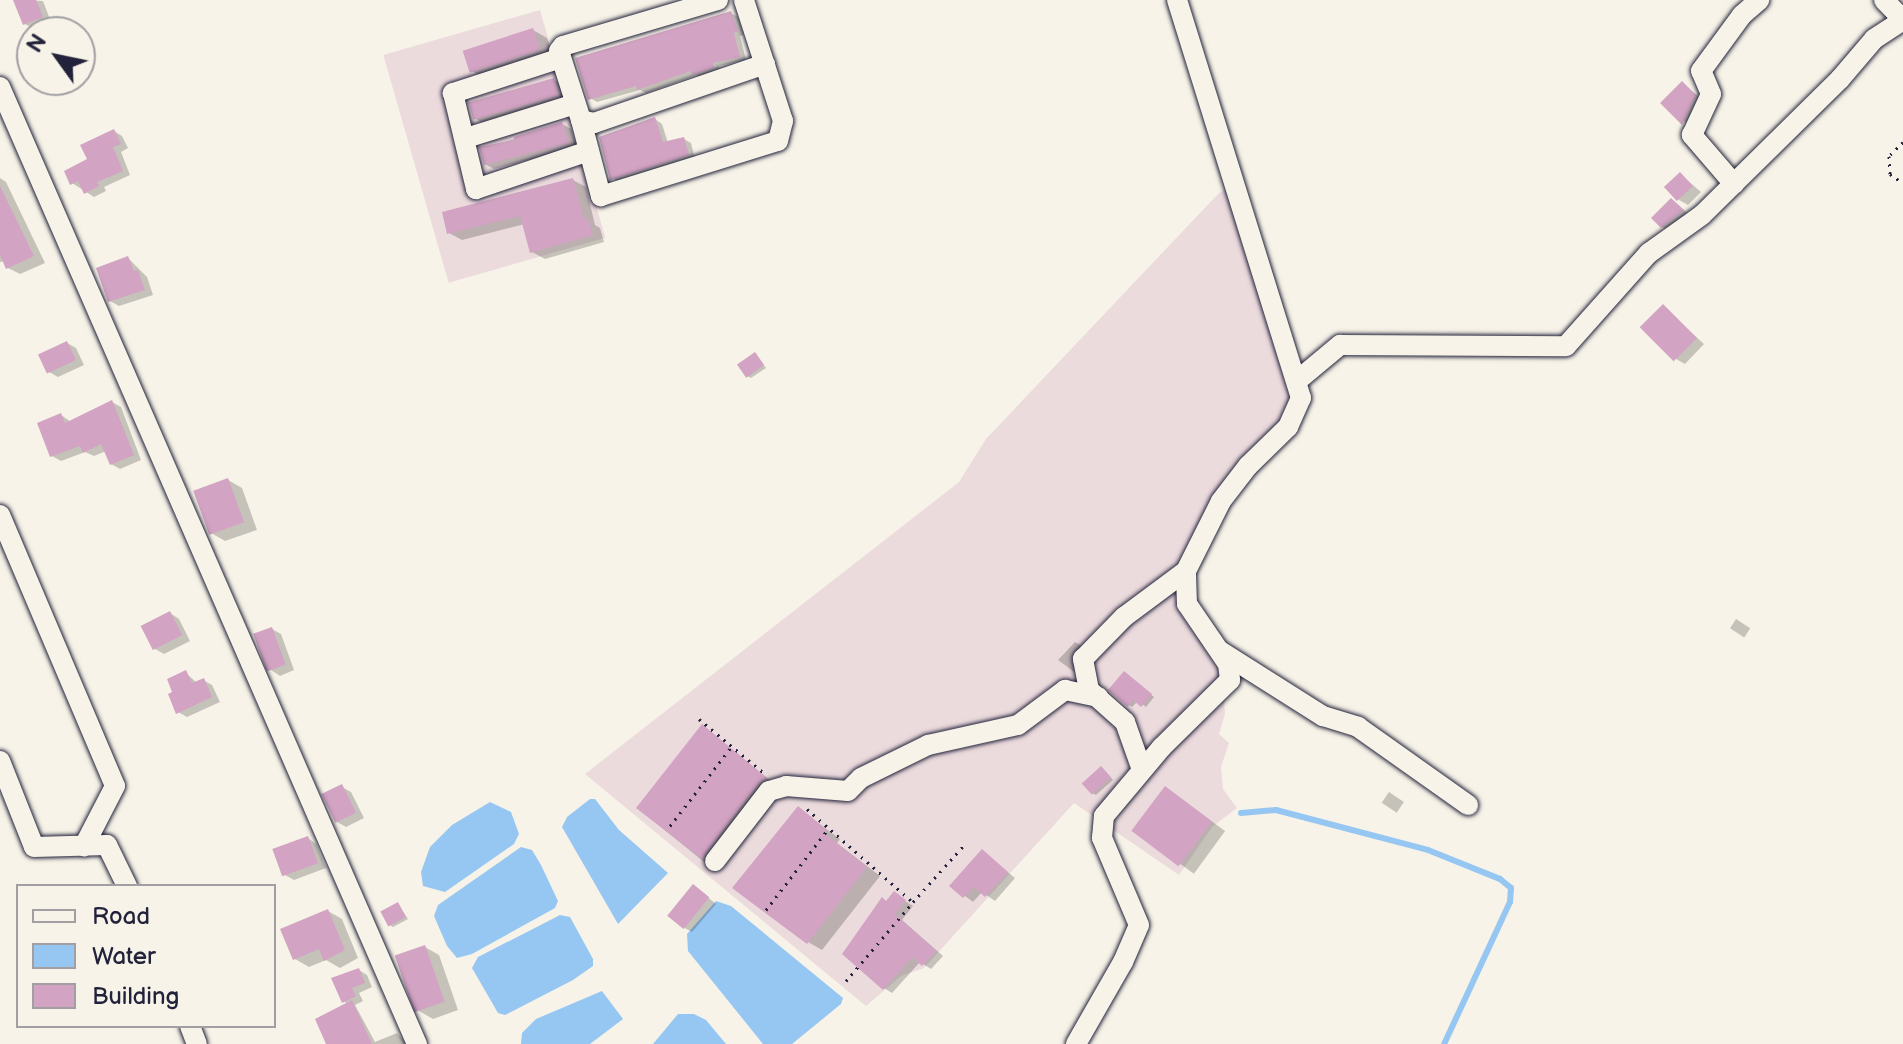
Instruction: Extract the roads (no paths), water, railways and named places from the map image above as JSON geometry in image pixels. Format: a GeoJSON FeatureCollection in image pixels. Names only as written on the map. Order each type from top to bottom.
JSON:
{"type":"FeatureCollection","features":[{"type":"Feature","properties":{"kind":"street"},"geometry":{"type":"LineString","coordinates":[[718,0],[563,46],[559,51],[601,196],[770,146],[778,141],[783,121],[744,0]]}},
{"type":"Feature","properties":{"kind":"street"},"geometry":{"type":"LineString","coordinates":[[1142,770],[1125,722],[1089,690],[1083,659],[1101,636],[1186,571],[1221,501],[1297,415],[1301,398],[1298,380],[1233,186],[1177,0]]}},
{"type":"Feature","properties":{"kind":"street"},"geometry":{"type":"LineString","coordinates":[[1734,184],[1692,135],[1711,94],[1701,71],[1742,15],[1759,0]]}},
{"type":"Feature","properties":{"kind":"street"},"geometry":{"type":"LineString","coordinates":[[1298,380],[1340,345],[1566,346],[1649,253],[1702,215],[1840,79],[1874,39],[1903,20],[1884,0]]}},
{"type":"Feature","properties":{"kind":"street"},"geometry":{"type":"LineString","coordinates":[[561,58],[453,93],[476,189],[589,151]]}},
{"type":"Feature","properties":{"kind":"street"},"geometry":{"type":"LineString","coordinates":[[466,138],[578,112],[594,123],[765,64]]}},
{"type":"Feature","properties":{"kind":"street"},"geometry":{"type":"LineString","coordinates":[[0,87],[417,1044]]}},
{"type":"Feature","properties":{"kind":"street"},"geometry":{"type":"LineString","coordinates":[[0,515],[115,786],[84,846]]}},
{"type":"Feature","properties":{"kind":"street"},"geometry":{"type":"LineString","coordinates":[[1076,1044],[1123,962],[1139,925],[1102,838],[1104,816],[1142,770],[1230,680],[1228,664],[1187,604],[1186,571]]}},
{"type":"Feature","properties":{"kind":"street"},"geometry":{"type":"LineString","coordinates":[[1217,649],[1323,716],[1358,727],[1468,805]]}},
{"type":"Feature","properties":{"kind":"street"},"geometry":{"type":"LineString","coordinates":[[715,861],[769,791],[782,787],[848,791],[861,778],[928,745],[1018,725],[1065,690],[1098,697]]}},
{"type":"Feature","properties":{"kind":"street"},"geometry":{"type":"LineString","coordinates":[[0,761],[34,847],[107,845],[126,884]]}},
{"type":"Feature","properties":{"kind":"water"},"geometry":{"type":"Polygon","coordinates":[[[590,799],[595,799],[619,830],[668,873],[618,924],[562,827],[567,817],[590,799]]]}},
{"type":"Feature","properties":{"kind":"water"},"geometry":{"type":"Polygon","coordinates":[[[490,802],[511,812],[519,834],[514,844],[445,892],[423,886],[421,872],[430,847],[452,825],[490,802]]]}},
{"type":"Feature","properties":{"kind":"water"},"geometry":{"type":"Polygon","coordinates":[[[521,847],[532,850],[541,865],[558,901],[555,908],[472,954],[457,958],[447,946],[434,916],[438,905],[521,847]]]}},
{"type":"Feature","properties":{"kind":"water"},"geometry":{"type":"Polygon","coordinates":[[[716,901],[731,906],[843,998],[841,1004],[792,1044],[763,1044],[688,951],[687,934],[716,901]]]}},
{"type":"Feature","properties":{"kind":"water"},"geometry":{"type":"Polygon","coordinates":[[[560,915],[570,917],[593,959],[593,966],[573,980],[505,1015],[498,1013],[472,968],[478,957],[560,915]]]}},
{"type":"Feature","properties":{"kind":"water"},"geometry":{"type":"Polygon","coordinates":[[[602,991],[623,1019],[590,1044],[521,1044],[522,1033],[536,1019],[602,991]]]}},
{"type":"Feature","properties":{"kind":"water"},"geometry":{"type":"Polygon","coordinates":[[[678,1014],[694,1014],[706,1020],[726,1044],[653,1044],[678,1014]]]}},
{"type":"Feature","properties":{"kind":"waterway"},"geometry":{"type":"LineString","coordinates":[[1241,813],[1276,810],[1428,850],[1500,879],[1511,888],[1510,902],[1444,1044]]}}]}
